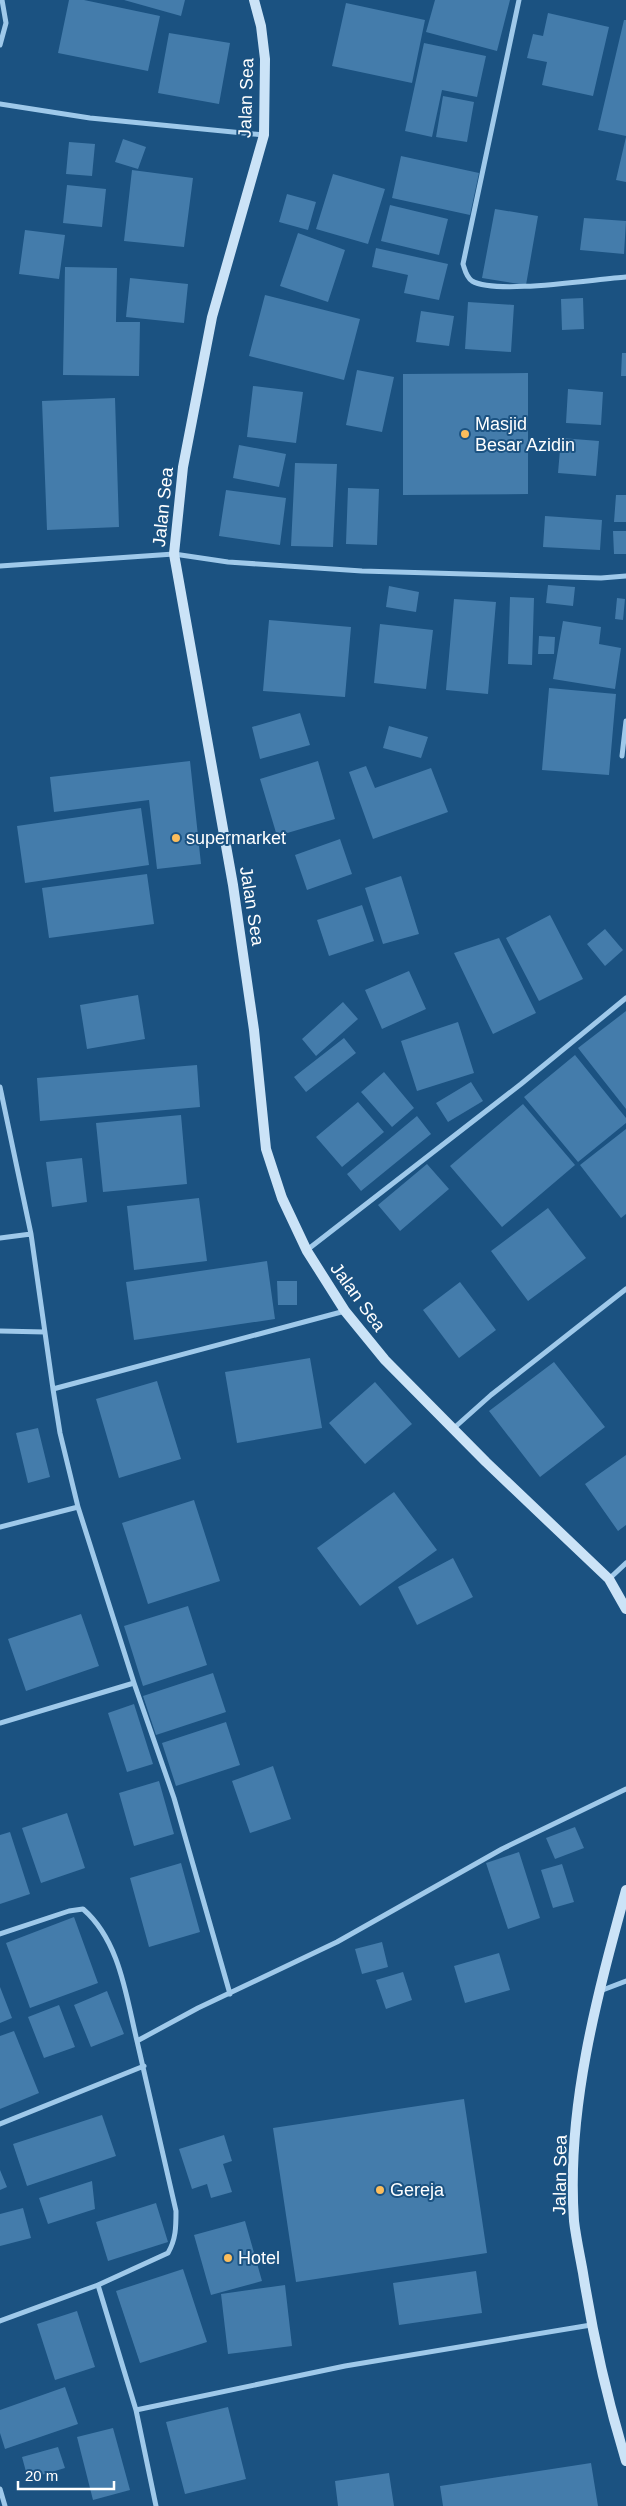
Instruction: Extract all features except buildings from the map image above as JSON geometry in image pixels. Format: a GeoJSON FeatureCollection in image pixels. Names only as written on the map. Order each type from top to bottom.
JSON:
{"type":"FeatureCollection","features":[{"type":"Feature","properties":{"kind":"main road","name":"Jalan Sea"},"geometry":{"type":"LineString","coordinates":[[254,0],[262,26],[265,59],[264,135],[212,317],[183,467],[174,554],[233,885],[254,1030],[266,1149],[282,1198],[307,1251],[345,1311],[385,1360],[486,1462],[609,1579],[626,1609]]}},
{"type":"Feature","properties":{"kind":"main road","name":"Jalan Sea"},"geometry":{"type":"LineString","coordinates":[[626,1890],[598,1992],[583,2072],[574,2146],[574,2220],[591,2325],[614,2422],[626,2460]]}},
{"type":"Feature","properties":{"kind":"street"},"geometry":{"type":"LineString","coordinates":[[0,44],[6,23],[2,0]]}},
{"type":"Feature","properties":{"kind":"street"},"geometry":{"type":"LineString","coordinates":[[519,0],[463,264],[466,275],[472,281],[485,285],[533,286],[626,277]]}},
{"type":"Feature","properties":{"kind":"street"},"geometry":{"type":"LineString","coordinates":[[0,104],[90,118],[264,135]]}},
{"type":"Feature","properties":{"kind":"street"},"geometry":{"type":"LineString","coordinates":[[0,566],[174,554],[228,562],[430,574],[601,578],[626,576]]}},
{"type":"Feature","properties":{"kind":"street"},"geometry":{"type":"LineString","coordinates":[[622,756],[626,722]]}},
{"type":"Feature","properties":{"kind":"street"},"geometry":{"type":"LineString","coordinates":[[307,1251],[521,1084],[626,998]]}},
{"type":"Feature","properties":{"kind":"street"},"geometry":{"type":"LineString","coordinates":[[0,1088],[31,1234],[60,1433],[78,1506],[134,1683],[174,1798],[230,1994]]}},
{"type":"Feature","properties":{"kind":"street"},"geometry":{"type":"LineString","coordinates":[[0,1238],[31,1234]]}},
{"type":"Feature","properties":{"kind":"street"},"geometry":{"type":"LineString","coordinates":[[454,1428],[491,1395],[626,1289]]}},
{"type":"Feature","properties":{"kind":"street"},"geometry":{"type":"LineString","coordinates":[[53,1389],[345,1311]]}},
{"type":"Feature","properties":{"kind":"street"},"geometry":{"type":"LineString","coordinates":[[0,1331],[45,1332]]}},
{"type":"Feature","properties":{"kind":"street"},"geometry":{"type":"LineString","coordinates":[[0,1527],[78,1506]]}},
{"type":"Feature","properties":{"kind":"street"},"geometry":{"type":"LineString","coordinates":[[609,1579],[626,1564]]}},
{"type":"Feature","properties":{"kind":"street"},"geometry":{"type":"LineString","coordinates":[[0,1723],[134,1683]]}},
{"type":"Feature","properties":{"kind":"street"},"geometry":{"type":"LineString","coordinates":[[137,2041],[337,1942],[518,1841],[626,1789]]}},
{"type":"Feature","properties":{"kind":"street"},"geometry":{"type":"LineString","coordinates":[[0,1934],[69,1911],[83,1909],[94,1919],[107,1939],[119,1970],[144,2066],[176,2211],[174,2242],[168,2253],[98,2285],[0,2321]]}},
{"type":"Feature","properties":{"kind":"street"},"geometry":{"type":"LineString","coordinates":[[598,1992],[626,1981]]}},
{"type":"Feature","properties":{"kind":"street"},"geometry":{"type":"LineString","coordinates":[[0,2124],[144,2066]]}},
{"type":"Feature","properties":{"kind":"street"},"geometry":{"type":"LineString","coordinates":[[98,2285],[136,2410],[156,2506]]}},
{"type":"Feature","properties":{"kind":"street"},"geometry":{"type":"LineString","coordinates":[[136,2410],[345,2366],[591,2325]]}},
{"type":"Feature","properties":{"kind":"street"},"geometry":{"type":"LineString","coordinates":[[0,2489],[5,2506]]}},
{"type":"Feature","properties":{"kind":"place","name":"Masjid Besar Azidin"},"geometry":{"type":"Point","coordinates":[465,434]}},
{"type":"Feature","properties":{"kind":"place","name":"supermarket"},"geometry":{"type":"Point","coordinates":[176,838]}},
{"type":"Feature","properties":{"kind":"place","name":"Gereja"},"geometry":{"type":"Point","coordinates":[380,2190]}},
{"type":"Feature","properties":{"kind":"place","name":"Hotel"},"geometry":{"type":"Point","coordinates":[228,2258]}}]}
